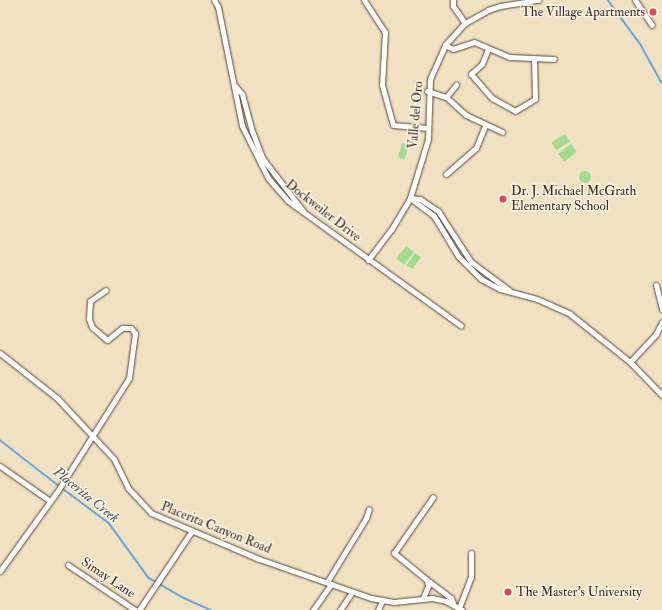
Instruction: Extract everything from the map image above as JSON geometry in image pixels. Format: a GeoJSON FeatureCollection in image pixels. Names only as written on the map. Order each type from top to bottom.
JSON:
{"type":"FeatureCollection","features":[{"type":"Feature","properties":{"kind":"street","name":"Dockweiler Drive"},"geometry":{"type":"LineString","coordinates":[[214,0],[218,7],[235,86],[242,94],[252,131],[263,159],[297,200],[303,212],[461,326]]}},
{"type":"Feature","properties":{"kind":"street"},"geometry":{"type":"LineString","coordinates":[[364,0],[385,32],[382,85],[393,125],[428,128]]}},
{"type":"Feature","properties":{"kind":"street"},"geometry":{"type":"LineString","coordinates":[[453,0],[453,6],[465,24]]}},
{"type":"Feature","properties":{"kind":"street","name":"Valle del Oro"},"geometry":{"type":"LineString","coordinates":[[368,260],[391,230],[410,198],[425,151],[428,128],[427,91],[434,66],[445,45],[465,24],[500,6],[539,0]]}},
{"type":"Feature","properties":{"kind":"street"},"geometry":{"type":"LineString","coordinates":[[634,0],[652,25]]}},
{"type":"Feature","properties":{"kind":"street"},"geometry":{"type":"LineString","coordinates":[[445,45],[453,49],[474,42],[488,49],[510,56],[534,60],[554,59]]}},
{"type":"Feature","properties":{"kind":"street"},"geometry":{"type":"LineString","coordinates":[[488,49],[482,64],[471,74],[492,98],[514,112],[535,98],[534,60]]}},
{"type":"Feature","properties":{"kind":"street"},"geometry":{"type":"LineString","coordinates":[[446,97],[456,85]]}},
{"type":"Feature","properties":{"kind":"street"},"geometry":{"type":"LineString","coordinates":[[427,91],[446,97],[466,115],[485,126],[502,132]]}},
{"type":"Feature","properties":{"kind":"street"},"geometry":{"type":"LineString","coordinates":[[446,174],[476,148],[485,126]]}},
{"type":"Feature","properties":{"kind":"street"},"geometry":{"type":"LineString","coordinates":[[410,198],[441,224],[458,256],[472,272],[489,284],[570,314],[630,362],[662,395]]}},
{"type":"Feature","properties":{"kind":"street"},"geometry":{"type":"LineString","coordinates":[[656,286],[662,310]]}},
{"type":"Feature","properties":{"kind":"street"},"geometry":{"type":"LineString","coordinates":[[0,571],[50,501],[129,378],[135,332],[130,328],[122,328],[107,340],[92,326],[88,313],[90,301],[106,290]]}},
{"type":"Feature","properties":{"kind":"street"},"geometry":{"type":"LineString","coordinates":[[630,362],[656,334],[662,322]]}},
{"type":"Feature","properties":{"kind":"street","name":"Placerita Canyon Road"},"geometry":{"type":"LineString","coordinates":[[0,354],[57,398],[93,436],[114,459],[128,488],[151,514],[191,532],[352,592],[382,601],[424,598],[453,604],[461,609]]}},
{"type":"Feature","properties":{"kind":"street"},"geometry":{"type":"LineString","coordinates":[[0,466],[50,501]]}},
{"type":"Feature","properties":{"kind":"street"},"geometry":{"type":"LineString","coordinates":[[433,497],[394,553],[451,598],[453,604]]}},
{"type":"Feature","properties":{"kind":"street"},"geometry":{"type":"LineString","coordinates":[[313,610],[360,528],[369,509]]}},
{"type":"Feature","properties":{"kind":"street"},"geometry":{"type":"LineString","coordinates":[[139,610],[191,532]]}},
{"type":"Feature","properties":{"kind":"street"},"geometry":{"type":"LineString","coordinates":[[461,609],[471,577],[471,553]]}},
{"type":"Feature","properties":{"kind":"street","name":"Simay Lane"},"geometry":{"type":"LineString","coordinates":[[68,565],[135,610]]}},
{"type":"Feature","properties":{"kind":"street"},"geometry":{"type":"LineString","coordinates":[[424,598],[428,586],[427,580]]}},
{"type":"Feature","properties":{"kind":"street"},"geometry":{"type":"LineString","coordinates":[[340,610],[352,592]]}},
{"type":"Feature","properties":{"kind":"street"},"geometry":{"type":"LineString","coordinates":[[378,610],[382,601]]}},
{"type":"Feature","properties":{"kind":"green space"},"geometry":{"type":"Polygon","coordinates":[[[565,134],[570,142],[556,150],[551,142],[565,134]]]}},
{"type":"Feature","properties":{"kind":"green space"},"geometry":{"type":"Polygon","coordinates":[[[402,143],[409,145],[405,159],[398,157],[402,143]]]}},
{"type":"Feature","properties":{"kind":"green space"},"geometry":{"type":"Polygon","coordinates":[[[571,144],[577,152],[564,162],[558,154],[571,144]]]}},
{"type":"Feature","properties":{"kind":"green space"},"geometry":{"type":"Polygon","coordinates":[[[583,171],[587,171],[591,177],[587,183],[583,183],[579,179],[579,175],[583,171]]]}},
{"type":"Feature","properties":{"kind":"green space"},"geometry":{"type":"Polygon","coordinates":[[[406,246],[414,252],[404,265],[396,259],[406,246]]]}},
{"type":"Feature","properties":{"kind":"green space"},"geometry":{"type":"Polygon","coordinates":[[[415,253],[421,257],[412,269],[407,265],[415,253]]]}},
{"type":"Feature","properties":{"kind":"waterway"},"geometry":{"type":"LineString","coordinates":[[608,0],[641,45],[662,83]]}},
{"type":"Feature","properties":{"kind":"waterway","name":"Placerita Creek"},"geometry":{"type":"LineString","coordinates":[[0,440],[59,486]]}},
{"type":"Feature","properties":{"kind":"waterway","name":"Placerita Creek"},"geometry":{"type":"LineString","coordinates":[[62,488],[109,523],[149,578],[184,598],[211,610]]}},
{"type":"Feature","properties":{"kind":"place","name":"The Village Apartments"},"geometry":{"type":"Point","coordinates":[653,12]}},
{"type":"Feature","properties":{"kind":"place","name":"Dr. J. Michael McGrath Elementary School"},"geometry":{"type":"Point","coordinates":[503,199]}},
{"type":"Feature","properties":{"kind":"place","name":"The Master's University"},"geometry":{"type":"Point","coordinates":[508,592]}}]}
